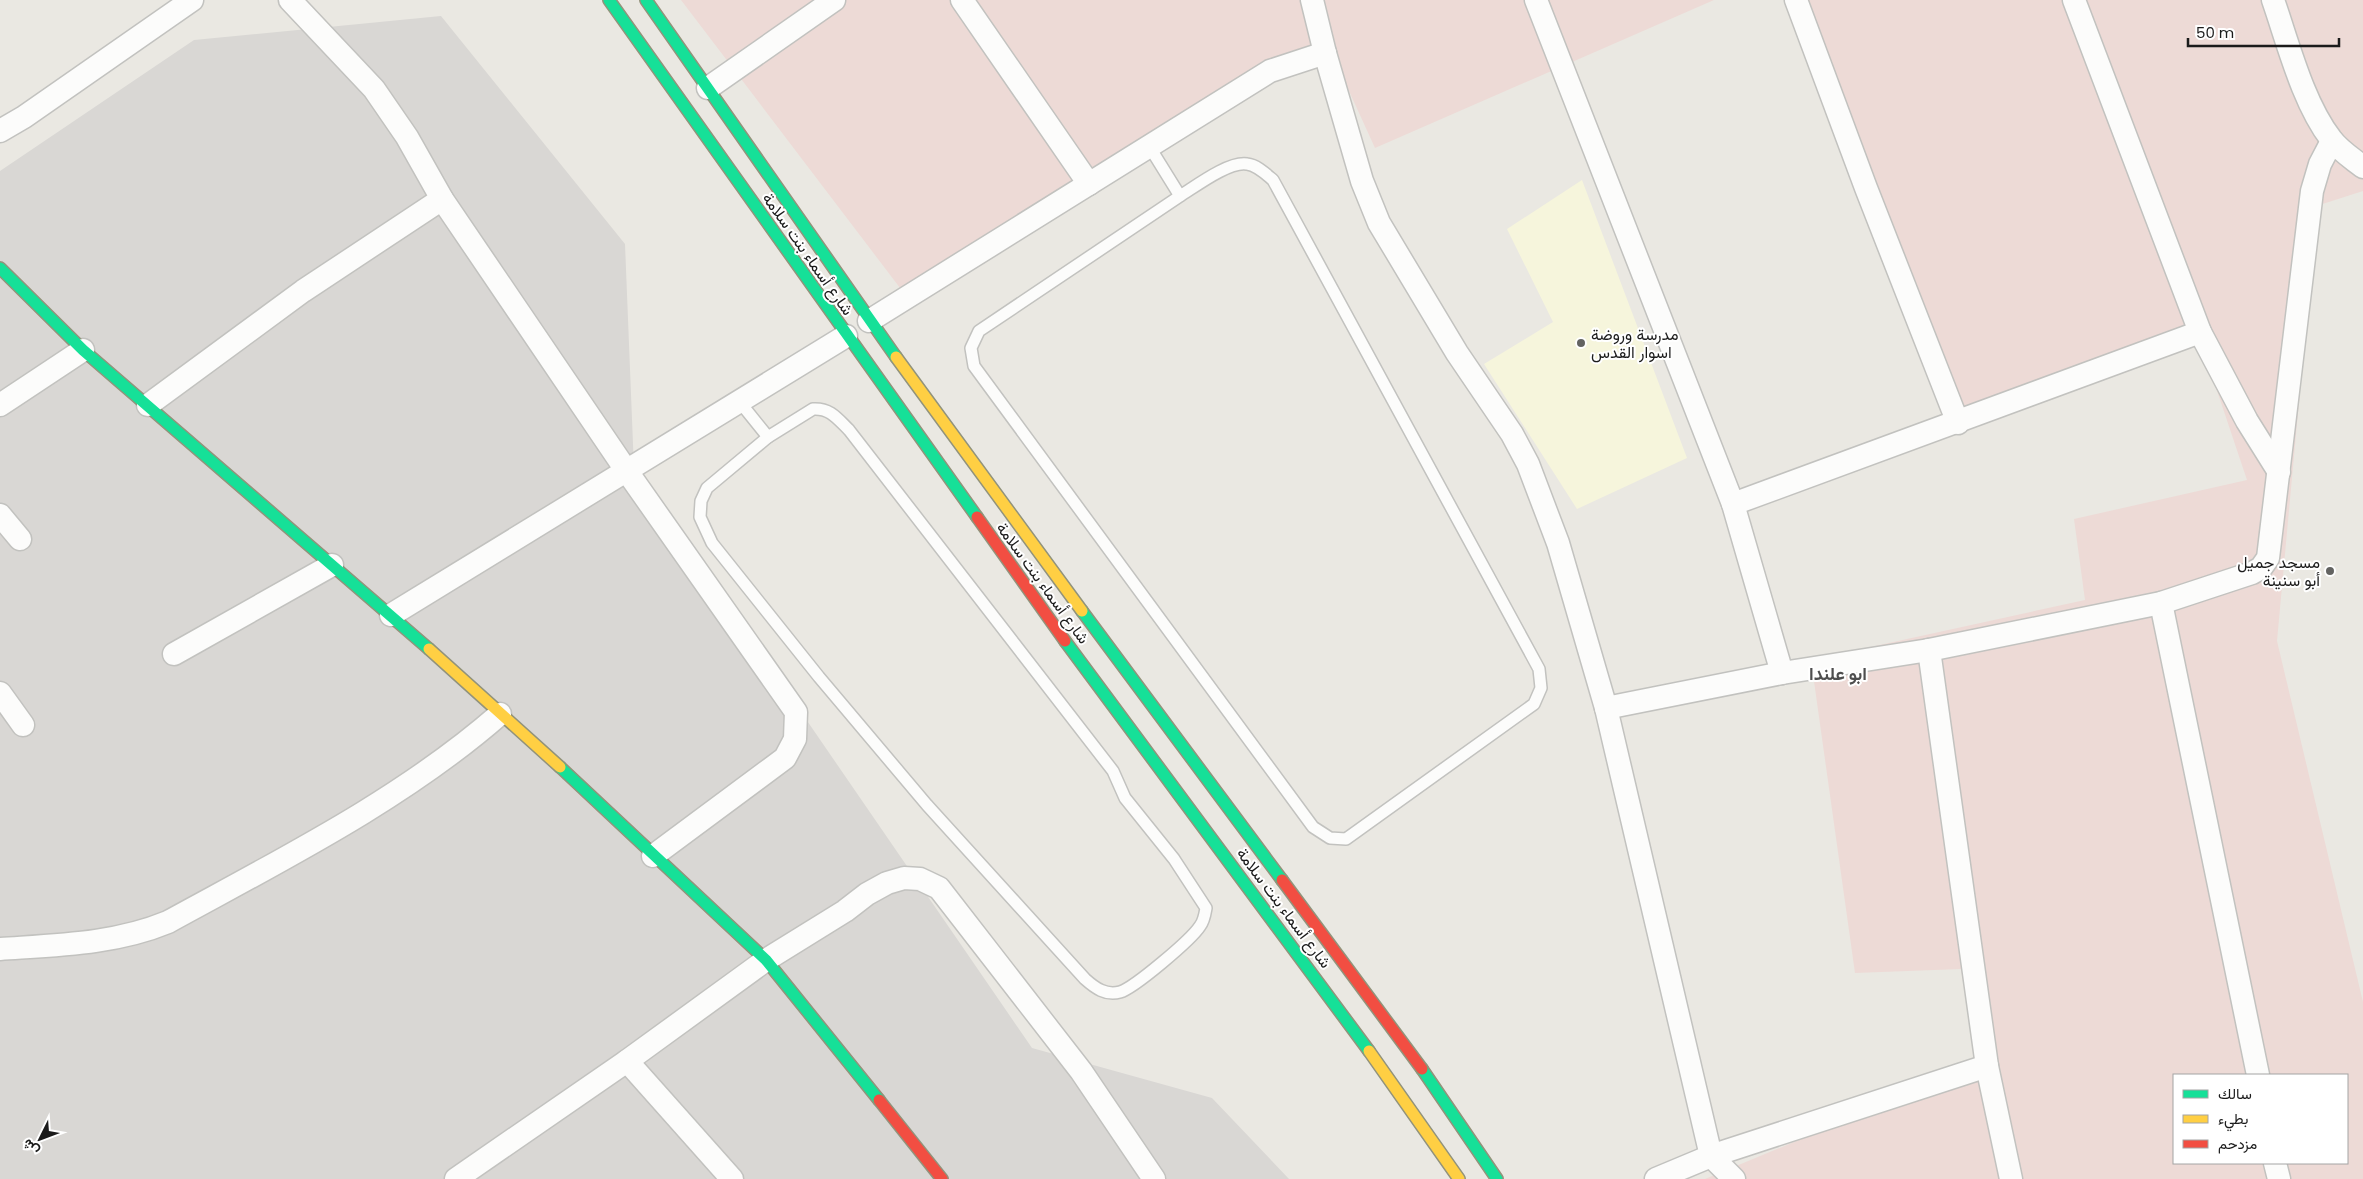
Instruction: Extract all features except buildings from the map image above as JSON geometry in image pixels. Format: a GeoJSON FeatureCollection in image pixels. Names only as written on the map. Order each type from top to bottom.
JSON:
{"type":"FeatureCollection","features":[{"type":"Feature","properties":{"kind":"main road","name":"شارع أسماء بنت سلامة"},"geometry":{"type":"LineString","coordinates":[[609,0],[846,336],[1095,683],[1337,1006],[1459,1179]]}},
{"type":"Feature","properties":{"kind":"main road","name":"شارع أسماء بنت سلامة"},"geometry":{"type":"LineString","coordinates":[[646,0],[869,321],[1137,687],[1412,1056],[1497,1179]]}},
{"type":"Feature","properties":{"kind":"main road"},"geometry":{"type":"LineString","coordinates":[[0,268],[83,350],[391,615],[551,758],[653,856],[766,960],[942,1179]]}},
{"type":"Feature","properties":{"kind":"street"},"geometry":{"type":"LineString","coordinates":[[0,131],[24,117],[192,0]]}},
{"type":"Feature","properties":{"kind":"street"},"geometry":{"type":"LineString","coordinates":[[290,0],[374,89],[407,136],[442,199],[626,470],[796,712],[795,739],[785,758],[653,856]]}},
{"type":"Feature","properties":{"kind":"street"},"geometry":{"type":"LineString","coordinates":[[708,88],[834,0]]}},
{"type":"Feature","properties":{"kind":"street"},"geometry":{"type":"LineString","coordinates":[[962,0],[1089,184]]}},
{"type":"Feature","properties":{"kind":"street"},"geometry":{"type":"LineString","coordinates":[[1312,0],[1325,53],[1362,181],[1379,223],[1457,353],[1512,434],[1528,464],[1558,544],[1606,708],[1711,1156],[1734,1179]]}},
{"type":"Feature","properties":{"kind":"street"},"geometry":{"type":"LineString","coordinates":[[1536,0],[1733,504],[1782,673]]}},
{"type":"Feature","properties":{"kind":"street"},"geometry":{"type":"LineString","coordinates":[[1796,0],[1862,179],[1958,423]]}},
{"type":"Feature","properties":{"kind":"street"},"geometry":{"type":"LineString","coordinates":[[2074,0],[2200,332],[2247,421],[2279,472]]}},
{"type":"Feature","properties":{"kind":"street"},"geometry":{"type":"LineString","coordinates":[[2273,0],[2311,106],[2332,141],[2363,167]]}},
{"type":"Feature","properties":{"kind":"street"},"geometry":{"type":"LineString","coordinates":[[869,321],[1270,71],[1325,53]]}},
{"type":"Feature","properties":{"kind":"street"},"geometry":{"type":"LineString","coordinates":[[1606,708],[1782,673],[1929,650],[2161,602],[2252,573],[2261,568],[2268,558],[2312,191],[2320,164],[2332,141]]}},
{"type":"Feature","properties":{"kind":"street"},"geometry":{"type":"LineString","coordinates":[[148,405],[303,291],[442,199]]}},
{"type":"Feature","properties":{"kind":"street"},"geometry":{"type":"LineString","coordinates":[[1733,504],[1958,423],[2200,332]]}},
{"type":"Feature","properties":{"kind":"street"},"geometry":{"type":"LineString","coordinates":[[391,615],[846,336]]}},
{"type":"Feature","properties":{"kind":"street"},"geometry":{"type":"LineString","coordinates":[[0,406],[83,350]]}},
{"type":"Feature","properties":{"kind":"street"},"geometry":{"type":"LineString","coordinates":[[0,515],[20,539]]}},
{"type":"Feature","properties":{"kind":"street"},"geometry":{"type":"LineString","coordinates":[[174,654],[332,565]]}},
{"type":"Feature","properties":{"kind":"street"},"geometry":{"type":"LineString","coordinates":[[2161,602],[2258,1074]]}},
{"type":"Feature","properties":{"kind":"street"},"geometry":{"type":"LineString","coordinates":[[1929,650],[1987,1066],[2011,1179]]}},
{"type":"Feature","properties":{"kind":"street"},"geometry":{"type":"LineString","coordinates":[[0,693],[23,724]]}},
{"type":"Feature","properties":{"kind":"street"},"geometry":{"type":"LineString","coordinates":[[0,949],[93,942],[141,932],[168,922],[379,803],[440,763],[500,714]]}},
{"type":"Feature","properties":{"kind":"street"},"geometry":{"type":"LineString","coordinates":[[456,1179],[627,1062],[766,960],[887,883],[904,878],[920,879],[939,888],[1081,1071],[1154,1179]]}},
{"type":"Feature","properties":{"kind":"street"},"geometry":{"type":"LineString","coordinates":[[627,1062],[732,1179]]}},
{"type":"Feature","properties":{"kind":"street"},"geometry":{"type":"LineString","coordinates":[[1656,1179],[1711,1156],[1987,1066]]}},
{"type":"Feature","properties":{"kind":"street"},"geometry":{"type":"LineString","coordinates":[[2276,1164],[2279,1179]]}},
{"type":"Feature","properties":{"kind":"lane"},"geometry":{"type":"LineString","coordinates":[[1149,146],[1180,196]]}},
{"type":"Feature","properties":{"kind":"lane"},"geometry":{"type":"LineString","coordinates":[[1233,164],[1247,164],[1258,169],[1273,180],[1539,670],[1541,688],[1534,704],[1346,839],[1330,838],[1313,827],[974,366],[971,348],[979,331],[1180,196],[1233,164]]}},
{"type":"Feature","properties":{"kind":"lane"},"geometry":{"type":"LineString","coordinates":[[739,401],[768,437]]}},
{"type":"Feature","properties":{"kind":"lane"},"geometry":{"type":"LineString","coordinates":[[824,408],[831,412],[849,430],[1113,771],[1125,798],[1174,859],[1197,892],[1206,908],[1202,924],[1192,937],[1153,970],[1121,992],[1109,993],[1098,990],[1085,979],[964,847],[819,677],[712,543],[700,517],[701,501],[707,488],[768,437],[813,409],[824,408]]}},
{"type":"Feature","properties":{"kind":"shaded area"},"geometry":{"type":"Polygon","coordinates":[[[681,0],[1714,0],[1375,148],[1324,36],[913,305],[681,0]]]}},
{"type":"Feature","properties":{"kind":"shaded area"},"geometry":{"type":"Polygon","coordinates":[[[1790,0],[2363,0],[2363,191],[2307,209],[2303,358],[2277,641],[2363,1002],[2363,1179],[1705,1179],[1977,1066],[1961,969],[1855,973],[1811,660],[2085,600],[2074,519],[2247,480],[2197,331],[1958,420],[1790,0]]]}},
{"type":"Feature","properties":{"kind":"shaded area"},"geometry":{"type":"Polygon","coordinates":[[[441,16],[625,244],[634,469],[1032,1048],[1212,1098],[1289,1179],[0,1179],[0,171],[194,40],[441,16]]]}},
{"type":"Feature","properties":{"kind":"shaded area","name":"مدرسة وروضة اسوار القدس"},"geometry":{"type":"Polygon","coordinates":[[[1582,180],[1687,458],[1577,509],[1484,364],[1553,322],[1507,229],[1582,180]]]}},
{"type":"Feature","properties":{"kind":"traffic: fast"},"geometry":{"type":"LineString","coordinates":[[609,0],[977,517]]}},
{"type":"Feature","properties":{"kind":"traffic: fast"},"geometry":{"type":"LineString","coordinates":[[646,0],[896,357]]}},
{"type":"Feature","properties":{"kind":"traffic: fast"},"geometry":{"type":"LineString","coordinates":[[0,268],[83,350],[429,649]]}},
{"type":"Feature","properties":{"kind":"traffic: fast"},"geometry":{"type":"LineString","coordinates":[[1082,611],[1282,880]]}},
{"type":"Feature","properties":{"kind":"traffic: fast"},"geometry":{"type":"LineString","coordinates":[[1065,641],[1369,1051]]}},
{"type":"Feature","properties":{"kind":"traffic: fast"},"geometry":{"type":"LineString","coordinates":[[560,767],[766,960],[879,1100]]}},
{"type":"Feature","properties":{"kind":"traffic: fast"},"geometry":{"type":"LineString","coordinates":[[1422,1069],[1497,1179]]}},
{"type":"Feature","properties":{"kind":"traffic: slow"},"geometry":{"type":"LineString","coordinates":[[896,357],[1082,611]]}},
{"type":"Feature","properties":{"kind":"traffic: slow"},"geometry":{"type":"LineString","coordinates":[[429,649],[560,767]]}},
{"type":"Feature","properties":{"kind":"traffic: slow"},"geometry":{"type":"LineString","coordinates":[[1369,1051],[1459,1179]]}},
{"type":"Feature","properties":{"kind":"traffic: jam"},"geometry":{"type":"LineString","coordinates":[[977,517],[1065,641]]}},
{"type":"Feature","properties":{"kind":"traffic: jam"},"geometry":{"type":"LineString","coordinates":[[1282,880],[1422,1069]]}},
{"type":"Feature","properties":{"kind":"traffic: jam"},"geometry":{"type":"LineString","coordinates":[[879,1100],[942,1179]]}},
{"type":"Feature","properties":{"kind":"place","name":"مدرسة وروضة اسوار القدس"},"geometry":{"type":"Point","coordinates":[1581,343]}},
{"type":"Feature","properties":{"kind":"place","name":"مسجد جميل أبو سنينة"},"geometry":{"type":"Point","coordinates":[2330,571]}},
{"type":"Feature","properties":{"kind":"district","name":"ابو علندا"},"geometry":{"type":"Point","coordinates":[1838,673]}}]}
